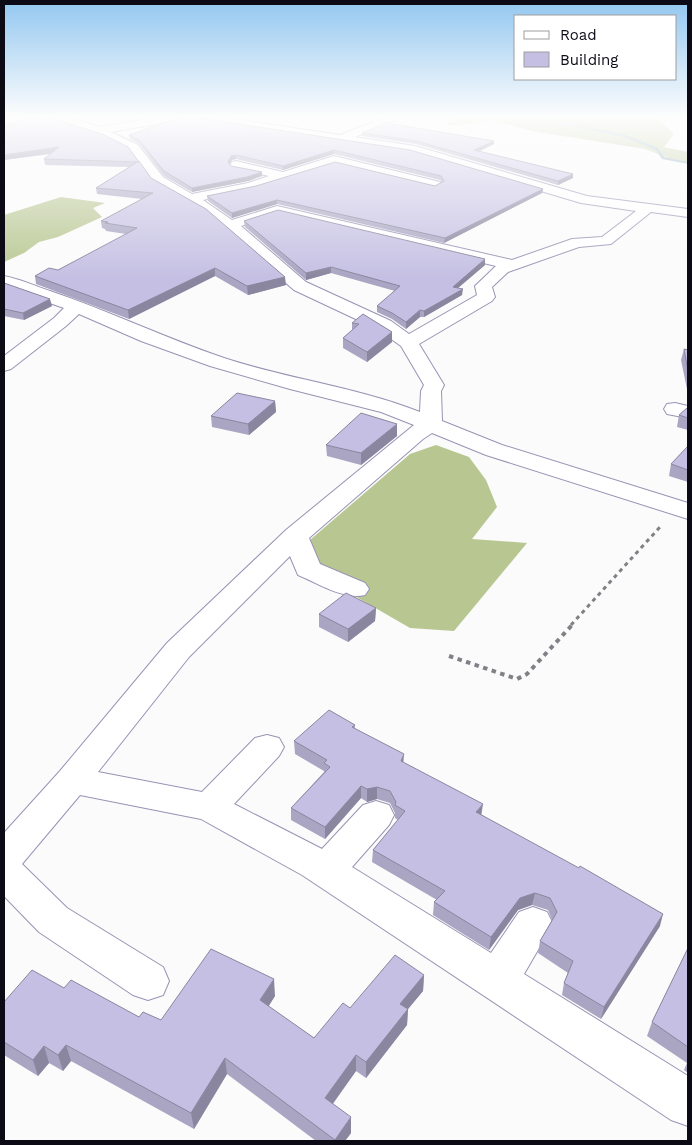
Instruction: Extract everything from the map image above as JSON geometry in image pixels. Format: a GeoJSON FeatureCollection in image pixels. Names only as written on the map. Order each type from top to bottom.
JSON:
{"type":"FeatureCollection","features":[{"type":"Feature","properties":{"kind":"street"},"geometry":{"type":"LineString","coordinates":[[152,171],[158,180],[213,212],[230,225],[300,286],[384,325],[408,342],[434,385],[431,391],[431,424]]}},
{"type":"Feature","properties":{"kind":"street"},"geometry":{"type":"LineString","coordinates":[[267,171],[284,175]]}},
{"type":"Feature","properties":{"kind":"street"},"geometry":{"type":"LineString","coordinates":[[188,199],[251,186],[296,171]]}},
{"type":"Feature","properties":{"kind":"street"},"geometry":{"type":"LineString","coordinates":[[378,171],[435,186]]}},
{"type":"Feature","properties":{"kind":"street"},"geometry":{"type":"LineString","coordinates":[[489,171],[586,200],[688,213]]}},
{"type":"Feature","properties":{"kind":"street"},"geometry":{"type":"LineString","coordinates":[[408,342],[486,297],[483,286],[502,270],[577,242],[606,241],[649,207]]}},
{"type":"Feature","properties":{"kind":"street"},"geometry":{"type":"LineString","coordinates":[[230,225],[277,210],[514,265]]}},
{"type":"Feature","properties":{"kind":"street"},"geometry":{"type":"LineString","coordinates":[[4,281],[76,306],[148,337],[217,362],[297,385],[388,407],[502,453],[683,509]]}},
{"type":"Feature","properties":{"kind":"street"},"geometry":{"type":"LineString","coordinates":[[4,365],[60,322],[76,306]]}},
{"type":"Feature","properties":{"kind":"street"},"geometry":{"type":"LineString","coordinates":[[4,859],[72,780],[178,650],[295,536],[414,434],[431,424]]}},
{"type":"Feature","properties":{"kind":"street"},"geometry":{"type":"LineString","coordinates":[[295,536],[308,569],[355,589]]}},
{"type":"Feature","properties":{"kind":"street"},"geometry":{"type":"LineString","coordinates":[[209,807],[267,747]]}},
{"type":"Feature","properties":{"kind":"street"},"geometry":{"type":"LineString","coordinates":[[72,780],[209,807],[326,871],[688,1103]]}},
{"type":"Feature","properties":{"kind":"street"},"geometry":{"type":"LineString","coordinates":[[326,871],[376,815]]}},
{"type":"Feature","properties":{"kind":"street"},"geometry":{"type":"LineString","coordinates":[[4,871],[53,920],[148,981]]}},
{"type":"Feature","properties":{"kind":"street"},"geometry":{"type":"LineString","coordinates":[[497,980],[534,924]]}},
{"type":"Feature","properties":{"kind":"path"},"geometry":{"type":"LineString","coordinates":[[449,656],[518,679],[526,674],[683,509]]}},
{"type":"Feature","properties":{"kind":"green space"},"geometry":{"type":"Polygon","coordinates":[[[61,197],[105,203],[93,208],[102,217],[58,237],[39,242],[24,253],[4,262],[4,215],[61,197]]]}},
{"type":"Feature","properties":{"kind":"green space"},"geometry":{"type":"Polygon","coordinates":[[[436,445],[469,457],[486,480],[497,507],[472,539],[527,543],[454,631],[410,628],[289,558],[410,454],[436,445]]]}},
{"type":"Feature","properties":{"kind":"building"},"geometry":{"type":"Polygon","coordinates":[[[122,171],[146,171],[151,178],[206,209],[285,277],[247,286],[215,268],[128,310],[35,276],[49,268],[58,270],[137,228],[101,221],[153,193],[96,188],[122,171]]]}},
{"type":"Feature","properties":{"kind":"building"},"geometry":{"type":"Polygon","coordinates":[[[165,171],[262,172],[247,177],[192,188],[165,171]]]}},
{"type":"Feature","properties":{"kind":"building"},"geometry":{"type":"Polygon","coordinates":[[[304,171],[374,171],[435,186],[444,181],[441,176],[422,171],[483,171],[543,189],[445,238],[277,200],[232,213],[207,196],[256,186],[304,171]]]}},
{"type":"Feature","properties":{"kind":"building"},"geometry":{"type":"Polygon","coordinates":[[[524,171],[562,171],[573,174],[558,181],[524,171]]]}},
{"type":"Feature","properties":{"kind":"building"},"geometry":{"type":"Polygon","coordinates":[[[278,210],[485,259],[453,287],[463,289],[424,311],[420,310],[406,322],[377,306],[400,286],[331,267],[306,273],[244,221],[278,210]]]}},
{"type":"Feature","properties":{"kind":"building"},"geometry":{"type":"Polygon","coordinates":[[[4,283],[50,299],[23,313],[4,309],[4,283]]]}},
{"type":"Feature","properties":{"kind":"building"},"geometry":{"type":"Polygon","coordinates":[[[363,314],[392,332],[367,352],[343,338],[359,324],[352,323],[363,314]]]}},
{"type":"Feature","properties":{"kind":"building"},"geometry":{"type":"Polygon","coordinates":[[[684,349],[688,350],[688,371],[684,349]]]}},
{"type":"Feature","properties":{"kind":"building"},"geometry":{"type":"Polygon","coordinates":[[[237,393],[275,401],[248,424],[211,416],[237,393]]]}},
{"type":"Feature","properties":{"kind":"building"},"geometry":{"type":"Polygon","coordinates":[[[687,408],[688,418],[679,415],[687,408]]]}},
{"type":"Feature","properties":{"kind":"building"},"geometry":{"type":"Polygon","coordinates":[[[361,413],[397,424],[361,453],[326,445],[361,413]]]}},
{"type":"Feature","properties":{"kind":"building"},"geometry":{"type":"Polygon","coordinates":[[[688,446],[688,470],[671,464],[688,446]]]}},
{"type":"Feature","properties":{"kind":"building"},"geometry":{"type":"Polygon","coordinates":[[[346,593],[376,608],[348,629],[319,614],[346,593]]]}},
{"type":"Feature","properties":{"kind":"building"},"geometry":{"type":"Polygon","coordinates":[[[329,710],[355,725],[352,727],[404,754],[401,761],[483,804],[476,812],[579,868],[580,866],[663,914],[604,1007],[564,983],[573,961],[540,941],[557,912],[550,898],[535,893],[520,898],[491,937],[434,902],[445,891],[373,850],[405,811],[395,805],[396,802],[390,791],[377,787],[367,789],[361,786],[325,827],[291,808],[330,767],[324,763],[327,760],[294,741],[329,710]]]}},
{"type":"Feature","properties":{"kind":"building"},"geometry":{"type":"Polygon","coordinates":[[[688,948],[688,1047],[652,1022],[688,948]]]}},
{"type":"Feature","properties":{"kind":"building"},"geometry":{"type":"Polygon","coordinates":[[[211,949],[274,979],[260,1000],[314,1038],[343,1003],[350,1008],[395,955],[424,975],[400,1004],[408,1009],[366,1062],[356,1055],[325,1098],[351,1117],[335,1140],[225,1058],[191,1113],[66,1045],[58,1055],[44,1046],[33,1060],[4,1042],[4,1002],[32,970],[64,988],[71,980],[139,1017],[143,1012],[161,1020],[211,949]]]}}]}
